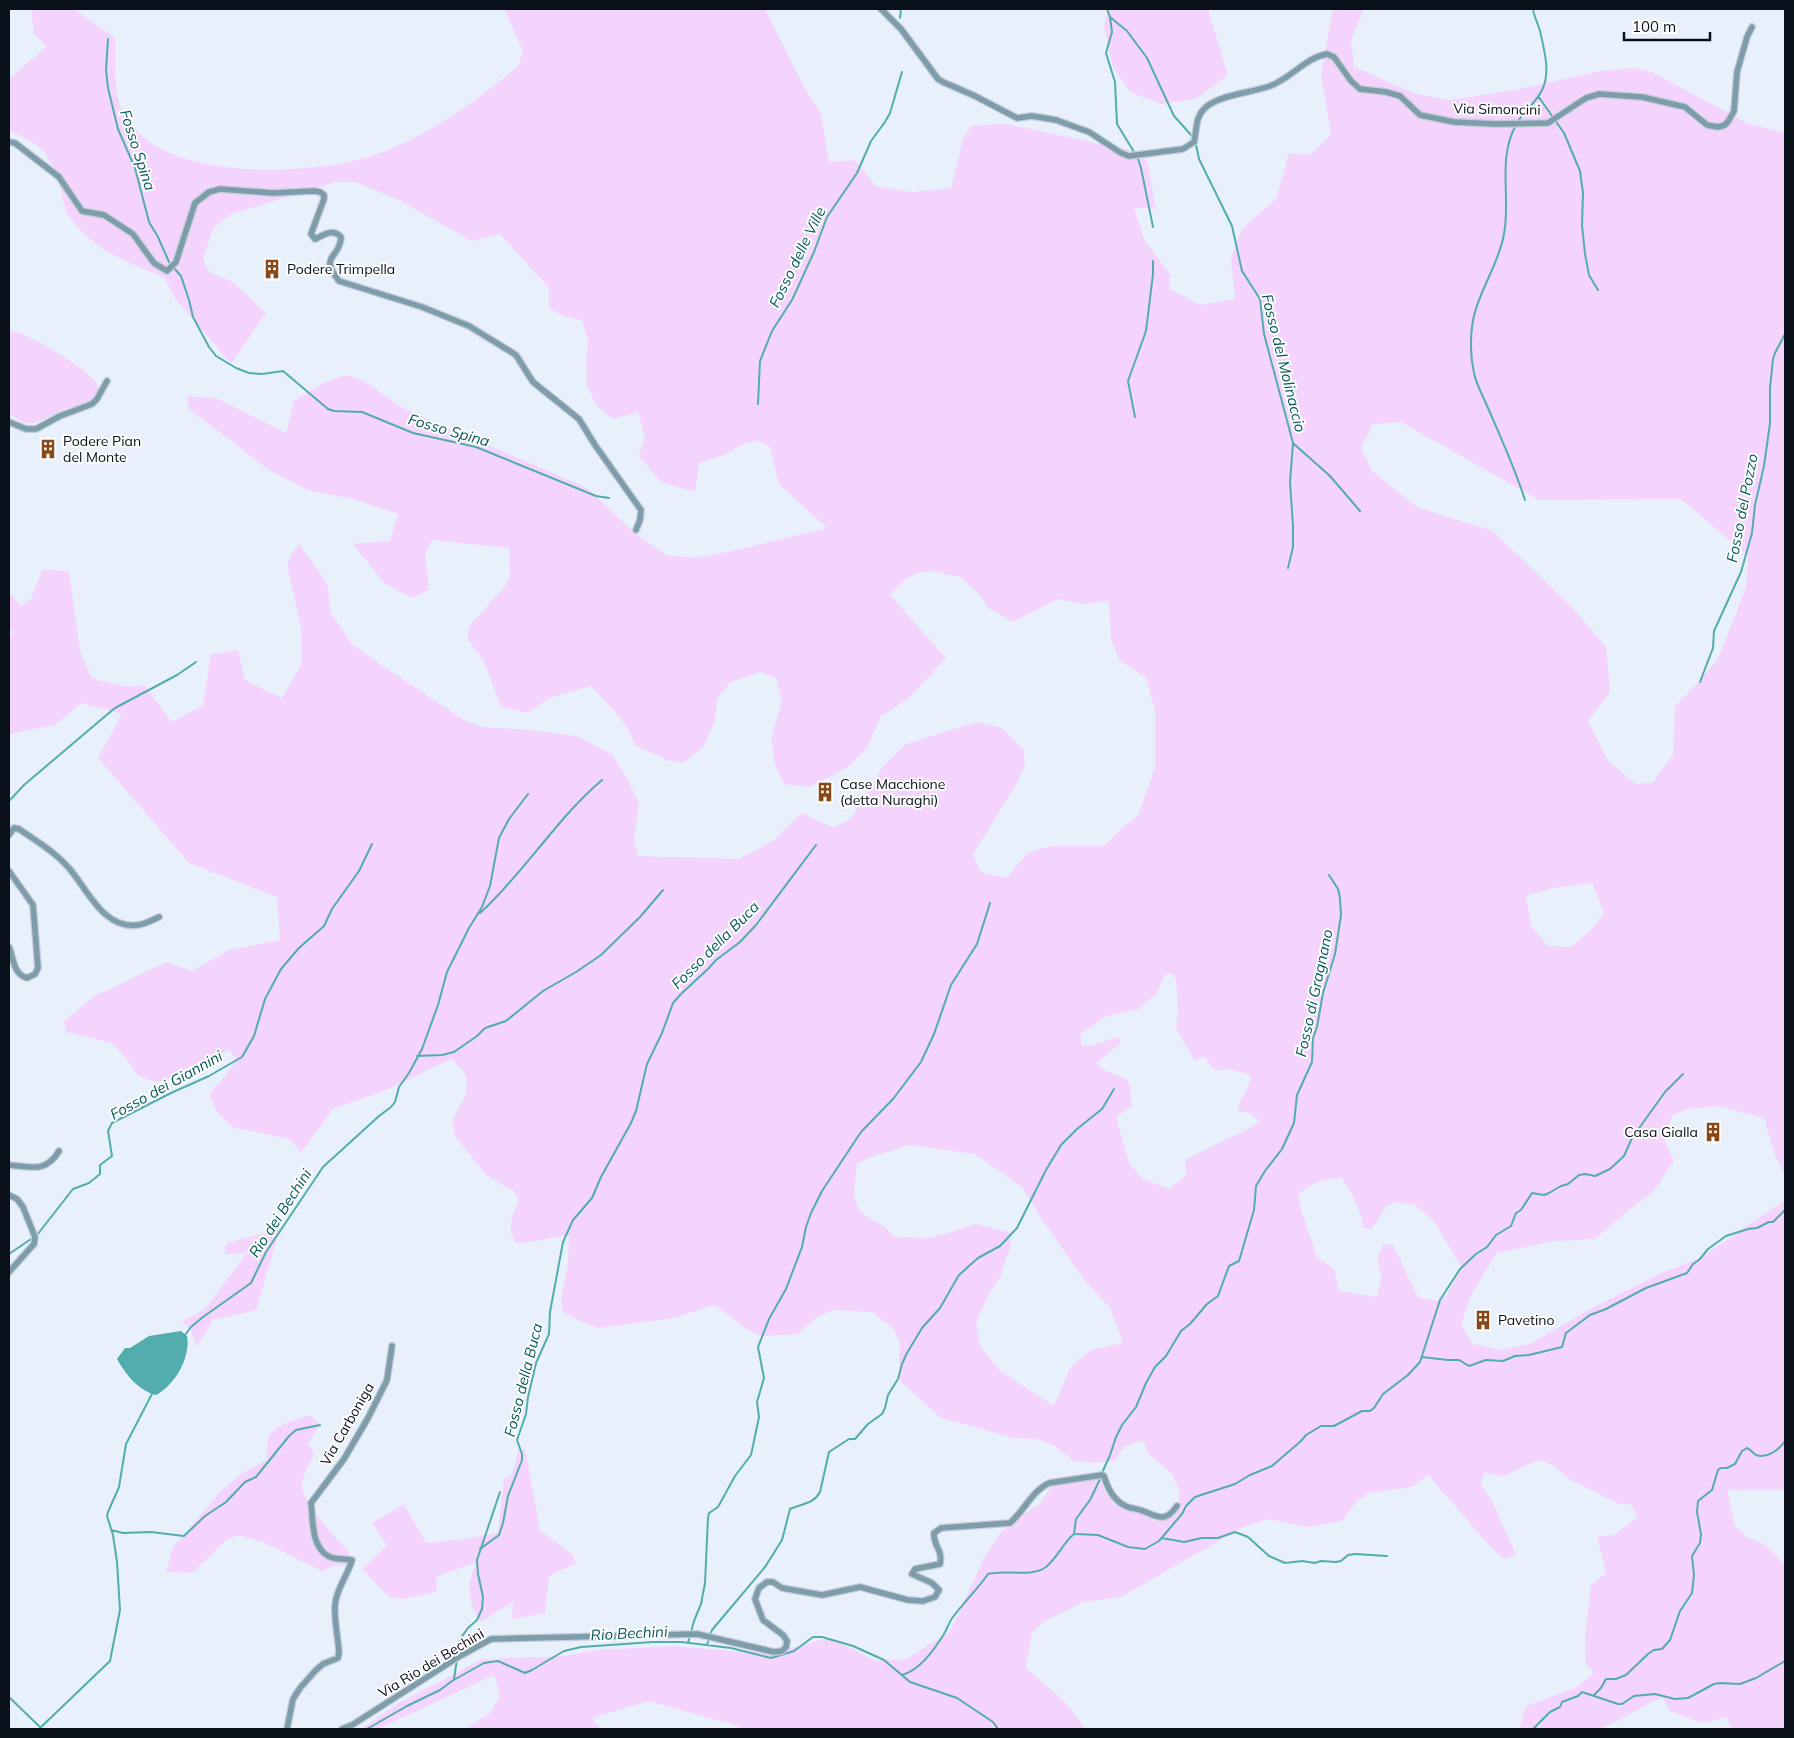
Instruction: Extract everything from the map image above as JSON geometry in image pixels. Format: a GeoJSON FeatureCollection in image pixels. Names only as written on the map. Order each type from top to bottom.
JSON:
{"type":"FeatureCollection","features":[{"type":"Feature","properties":{"kind":"street","name":"Via Simoncini"},"geometry":{"type":"LineString","coordinates":[[881,9],[898,25],[935,76],[943,82],[1017,118],[1045,117],[1079,128],[1129,156],[1158,154],[1187,147],[1194,142],[1197,119],[1206,106],[1222,99],[1276,84],[1314,58],[1327,54],[1334,57],[1360,89],[1386,92],[1400,96],[1420,115],[1454,122],[1494,124],[1548,122],[1586,98],[1598,94],[1642,97],[1685,107],[1707,125],[1718,127],[1727,123],[1734,111],[1737,72],[1747,37],[1752,28]]}},
{"type":"Feature","properties":{"kind":"street"},"geometry":{"type":"LineString","coordinates":[[9,142],[22,147],[60,177],[82,211],[104,215],[133,234],[154,263],[167,271],[176,262],[195,203],[209,192],[220,189],[273,193],[318,192],[323,194],[324,200],[311,234],[315,239],[332,232],[337,233],[341,237],[339,245],[329,261],[330,270],[339,281],[438,313],[469,326],[516,354],[533,382],[580,419],[595,445],[641,510],[636,530]]}},
{"type":"Feature","properties":{"kind":"street"},"geometry":{"type":"LineString","coordinates":[[9,422],[26,429],[36,429],[60,416],[92,404],[107,381]]}},
{"type":"Feature","properties":{"kind":"street"},"geometry":{"type":"LineString","coordinates":[[9,835],[14,828],[19,828],[47,848],[69,868],[92,899],[114,923],[130,926],[138,925],[159,917]]}},
{"type":"Feature","properties":{"kind":"street"},"geometry":{"type":"LineString","coordinates":[[9,871],[33,905],[38,968],[35,974],[27,978],[22,977],[17,971],[9,947]]}},
{"type":"Feature","properties":{"kind":"street"},"geometry":{"type":"LineString","coordinates":[[9,1165],[40,1168],[53,1160],[58,1151]]}},
{"type":"Feature","properties":{"kind":"street"},"geometry":{"type":"LineString","coordinates":[[9,1195],[17,1198],[23,1207],[35,1237],[34,1244],[9,1272]]}},
{"type":"Feature","properties":{"kind":"street","name":"Via Carboniga"},"geometry":{"type":"LineString","coordinates":[[287,1729],[293,1699],[300,1688],[323,1664],[338,1658],[340,1652],[335,1604],[340,1588],[350,1570],[352,1560],[329,1557],[322,1551],[314,1535],[311,1503],[344,1459],[387,1380],[392,1346]]}},
{"type":"Feature","properties":{"kind":"street","name":"Via Rio dei Bechini"},"geometry":{"type":"LineString","coordinates":[[342,1729],[352,1725],[460,1656],[491,1639],[697,1634],[746,1647],[774,1652],[782,1651],[786,1647],[787,1641],[783,1635],[763,1620],[755,1599],[759,1588],[766,1582],[773,1582],[782,1588],[797,1592],[822,1595],[860,1587],[908,1600],[923,1601],[935,1597],[939,1590],[932,1583],[912,1574],[915,1569],[940,1564],[942,1556],[934,1538],[934,1533],[940,1528],[1010,1523],[1019,1516],[1043,1486],[1049,1483],[1102,1475],[1104,1476],[1106,1486],[1114,1496],[1122,1504],[1130,1508],[1138,1508],[1156,1517],[1164,1518],[1172,1513],[1177,1506]]}},
{"type":"Feature","properties":{"kind":"shaded area"},"geometry":{"type":"Polygon","coordinates":[[[31,9],[74,9],[115,38],[115,78],[121,108],[125,117],[145,138],[172,154],[205,164],[241,169],[278,170],[347,162],[389,150],[417,137],[470,103],[511,72],[518,65],[521,58],[523,51],[504,9],[765,9],[804,87],[821,114],[829,162],[855,160],[876,186],[912,192],[951,188],[963,139],[972,125],[1006,124],[1139,152],[1147,161],[1156,209],[1134,208],[1145,241],[1171,276],[1169,289],[1200,305],[1235,299],[1231,258],[1242,229],[1276,199],[1289,153],[1310,155],[1331,134],[1321,74],[1333,9],[1364,9],[1351,40],[1354,67],[1416,94],[1449,100],[1515,90],[1600,71],[1633,68],[1652,72],[1747,123],[1785,133],[1785,1175],[1776,1158],[1764,1118],[1719,1106],[1688,1109],[1672,1115],[1665,1141],[1674,1161],[1653,1192],[1595,1239],[1554,1241],[1497,1253],[1472,1293],[1461,1324],[1473,1344],[1501,1350],[1530,1344],[1594,1307],[1659,1274],[1702,1257],[1785,1200],[1785,1490],[1727,1490],[1735,1526],[1747,1537],[1766,1545],[1785,1565],[1785,1729],[1731,1729],[1727,1717],[1702,1723],[1670,1711],[1662,1697],[1598,1729],[1519,1729],[1526,1706],[1576,1688],[1594,1673],[1585,1662],[1585,1637],[1591,1585],[1606,1573],[1597,1537],[1614,1535],[1638,1517],[1631,1504],[1619,1504],[1569,1479],[1553,1465],[1538,1460],[1504,1476],[1484,1473],[1481,1485],[1492,1501],[1516,1555],[1504,1559],[1489,1545],[1428,1475],[1411,1487],[1368,1493],[1356,1502],[1342,1521],[1307,1527],[1268,1519],[1241,1528],[1121,1597],[1083,1602],[1043,1622],[1032,1633],[1026,1668],[1064,1701],[1085,1728],[1089,1729],[739,1729],[738,1726],[649,1701],[592,1718],[601,1729],[465,1729],[490,1713],[500,1696],[494,1675],[378,1729],[361,1729],[399,1703],[482,1659],[566,1656],[594,1650],[675,1646],[743,1652],[788,1649],[829,1638],[876,1661],[906,1659],[950,1632],[984,1558],[1000,1533],[1018,1517],[1039,1505],[1052,1485],[1102,1479],[1104,1490],[1117,1504],[1126,1510],[1139,1512],[1155,1521],[1165,1520],[1177,1514],[1180,1493],[1172,1474],[1148,1453],[1143,1440],[1123,1447],[1115,1461],[1091,1463],[1074,1461],[1053,1445],[1037,1439],[1014,1438],[941,1418],[900,1381],[900,1343],[893,1328],[872,1312],[833,1310],[817,1317],[798,1334],[762,1336],[748,1330],[715,1305],[674,1318],[598,1328],[563,1312],[561,1299],[568,1263],[569,1235],[517,1244],[511,1233],[511,1222],[519,1200],[514,1191],[486,1175],[455,1136],[452,1120],[464,1098],[467,1080],[463,1070],[451,1059],[384,1091],[333,1109],[301,1153],[290,1139],[232,1127],[216,1110],[209,1094],[236,1061],[230,1050],[214,1056],[191,1073],[155,1082],[138,1076],[125,1057],[112,1043],[66,1032],[64,1021],[97,994],[166,962],[192,971],[229,950],[280,940],[277,897],[189,863],[98,758],[122,714],[81,703],[55,725],[9,734],[9,639],[13,632],[9,628],[9,592],[21,606],[31,599],[42,570],[69,571],[80,651],[91,677],[124,686],[144,685],[172,722],[203,705],[211,654],[238,650],[245,680],[282,698],[302,663],[301,627],[287,565],[299,544],[327,583],[331,613],[352,644],[374,660],[464,720],[483,727],[577,736],[612,754],[629,782],[639,804],[634,840],[638,856],[739,859],[774,840],[802,813],[834,828],[851,818],[882,768],[906,744],[976,722],[1002,728],[1023,749],[1025,765],[1016,785],[973,854],[981,872],[1006,878],[1028,853],[1050,846],[1104,846],[1122,828],[1138,816],[1155,767],[1155,710],[1146,678],[1120,661],[1111,639],[1109,601],[1081,604],[1058,599],[1013,622],[988,608],[980,595],[960,577],[932,571],[908,577],[890,595],[946,658],[908,699],[881,716],[867,748],[848,767],[809,787],[784,784],[775,765],[771,738],[782,701],[776,678],[761,672],[731,682],[717,699],[715,722],[703,747],[683,763],[667,760],[635,745],[622,721],[591,686],[549,698],[528,713],[501,707],[484,661],[468,640],[468,632],[471,624],[506,585],[510,575],[509,548],[432,540],[425,554],[429,589],[413,598],[384,583],[353,544],[390,541],[398,514],[353,499],[307,490],[269,470],[189,409],[187,396],[216,398],[286,433],[294,401],[323,383],[346,375],[364,381],[403,408],[587,488],[637,535],[668,556],[698,557],[728,552],[827,528],[779,484],[770,447],[758,440],[744,444],[724,455],[699,463],[695,492],[661,482],[639,456],[645,437],[638,412],[613,419],[596,405],[587,385],[588,340],[582,320],[563,316],[549,308],[549,288],[500,234],[471,241],[401,201],[355,182],[335,182],[229,215],[213,228],[203,259],[209,272],[233,282],[266,313],[231,364],[175,298],[164,277],[111,254],[78,228],[66,210],[58,179],[45,154],[32,142],[9,132],[9,84],[11,77],[47,46],[34,34],[31,9]],[[1401,422],[1373,424],[1361,448],[1372,471],[1417,507],[1493,531],[1572,607],[1606,647],[1610,692],[1588,721],[1608,761],[1636,784],[1652,783],[1673,755],[1675,706],[1718,659],[1746,587],[1748,556],[1681,499],[1539,500],[1401,422]],[[1592,883],[1553,888],[1526,896],[1531,926],[1548,946],[1570,947],[1589,932],[1604,913],[1592,883]],[[1171,973],[1165,975],[1156,994],[1139,1009],[1107,1016],[1080,1034],[1082,1045],[1086,1046],[1119,1037],[1121,1043],[1096,1063],[1106,1071],[1127,1079],[1130,1086],[1132,1106],[1116,1117],[1129,1163],[1143,1179],[1169,1189],[1186,1176],[1185,1160],[1248,1129],[1260,1121],[1249,1113],[1239,1111],[1238,1105],[1248,1087],[1251,1075],[1229,1069],[1215,1070],[1204,1056],[1195,1061],[1176,1028],[1178,1012],[1176,979],[1171,973]],[[909,1145],[871,1157],[857,1164],[854,1194],[859,1211],[886,1228],[895,1237],[925,1238],[975,1224],[1009,1232],[1011,1244],[1000,1277],[989,1294],[976,1322],[980,1345],[999,1370],[1054,1406],[1071,1366],[1091,1350],[1123,1343],[1110,1308],[1086,1282],[1043,1221],[1022,1187],[975,1154],[909,1145]],[[1341,1178],[1313,1184],[1298,1195],[1301,1210],[1317,1257],[1334,1269],[1339,1291],[1377,1297],[1381,1277],[1377,1256],[1384,1244],[1393,1245],[1418,1297],[1436,1301],[1446,1296],[1462,1268],[1434,1221],[1415,1205],[1396,1202],[1387,1205],[1371,1230],[1363,1228],[1359,1209],[1344,1182],[1341,1178]]]}},
{"type":"Feature","properties":{"kind":"shaded area"},"geometry":{"type":"Polygon","coordinates":[[[1108,9],[1208,9],[1228,75],[1196,99],[1161,104],[1130,92],[1113,67],[1104,26],[1108,9]]]}},
{"type":"Feature","properties":{"kind":"shaded area"},"geometry":{"type":"Polygon","coordinates":[[[9,330],[26,335],[47,346],[89,375],[98,387],[94,398],[85,404],[62,410],[33,423],[23,422],[9,413],[9,330]]]}},
{"type":"Feature","properties":{"kind":"shaded area"},"geometry":{"type":"Polygon","coordinates":[[[280,1229],[256,1310],[213,1320],[197,1347],[191,1331],[183,1321],[205,1309],[247,1253],[224,1254],[227,1243],[280,1229]]]}},
{"type":"Feature","properties":{"kind":"shaded area"},"geometry":{"type":"Polygon","coordinates":[[[181,1331],[187,1336],[188,1344],[184,1361],[169,1385],[156,1395],[138,1386],[124,1371],[117,1359],[125,1348],[130,1348],[149,1336],[181,1331]]]}},
{"type":"Feature","properties":{"kind":"shaded area"},"geometry":{"type":"Polygon","coordinates":[[[311,1415],[320,1425],[308,1443],[314,1454],[303,1479],[303,1490],[312,1509],[349,1552],[348,1565],[333,1566],[322,1571],[263,1542],[239,1535],[226,1540],[192,1573],[166,1572],[173,1547],[222,1490],[241,1474],[267,1460],[267,1441],[272,1432],[288,1422],[311,1415]]]}},
{"type":"Feature","properties":{"kind":"shaded area"},"geometry":{"type":"Polygon","coordinates":[[[525,1449],[540,1530],[572,1554],[576,1563],[549,1576],[545,1613],[512,1619],[513,1602],[480,1622],[471,1603],[469,1583],[476,1562],[436,1577],[437,1592],[401,1599],[389,1597],[362,1569],[387,1545],[372,1523],[404,1504],[426,1543],[498,1533],[504,1479],[512,1475],[518,1451],[525,1449]]]}},
{"type":"Feature","properties":{"kind":"waterway","name":"Fosso delle Ville"},"geometry":{"type":"LineString","coordinates":[[900,18],[901,9]]}},
{"type":"Feature","properties":{"kind":"waterway","name":"Fosso del Molinaccio"},"geometry":{"type":"LineString","coordinates":[[1107,9],[1110,17],[1127,31],[1147,58],[1174,116],[1192,136]]}},
{"type":"Feature","properties":{"kind":"waterway"},"geometry":{"type":"LineString","coordinates":[[1518,121],[1540,94],[1546,76],[1545,53],[1533,9]]}},
{"type":"Feature","properties":{"kind":"waterway"},"geometry":{"type":"LineString","coordinates":[[1110,17],[1112,32],[1106,53],[1115,82],[1117,124],[1134,152]]}},
{"type":"Feature","properties":{"kind":"waterway","name":"Fosso Spina"},"geometry":{"type":"LineString","coordinates":[[108,39],[106,70],[108,88],[118,129],[135,168],[149,222],[169,262]]}},
{"type":"Feature","properties":{"kind":"waterway","name":"Fosso delle Ville"},"geometry":{"type":"LineString","coordinates":[[758,404],[760,361],[772,331],[792,300],[814,252],[827,217],[857,173],[871,141],[890,113],[902,72]]}},
{"type":"Feature","properties":{"kind":"waterway"},"geometry":{"type":"LineString","coordinates":[[1538,96],[1564,133],[1580,171],[1583,193],[1582,225],[1585,254],[1589,275],[1598,290]]}},
{"type":"Feature","properties":{"kind":"waterway"},"geometry":{"type":"LineString","coordinates":[[1516,125],[1507,151],[1504,234],[1498,256],[1476,309],[1472,327],[1471,346],[1476,381],[1508,453],[1525,500]]}},
{"type":"Feature","properties":{"kind":"waterway","name":"Fosso del Molinaccio"},"geometry":{"type":"LineString","coordinates":[[1196,145],[1199,159],[1232,226],[1242,271],[1260,299],[1264,334],[1293,443],[1290,482],[1293,547],[1288,568]]}},
{"type":"Feature","properties":{"kind":"waterway"},"geometry":{"type":"LineString","coordinates":[[1138,159],[1153,227]]}},
{"type":"Feature","properties":{"kind":"waterway"},"geometry":{"type":"LineString","coordinates":[[1135,417],[1128,381],[1146,331],[1153,261]]}},
{"type":"Feature","properties":{"kind":"waterway","name":"Fosso Spina"},"geometry":{"type":"LineString","coordinates":[[173,267],[181,276],[193,317],[209,347],[216,356],[236,368],[249,373],[262,374],[283,371],[328,409],[362,412],[413,433],[476,447],[596,496],[609,498]]}},
{"type":"Feature","properties":{"kind":"waterway","name":"Fosso del Pozzo"},"geometry":{"type":"LineString","coordinates":[[1700,682],[1713,648],[1714,631],[1741,572],[1752,533],[1755,505],[1764,466],[1770,423],[1770,388],[1773,359],[1785,334]]}},
{"type":"Feature","properties":{"kind":"waterway"},"geometry":{"type":"LineString","coordinates":[[1294,444],[1330,476],[1360,511]]}},
{"type":"Feature","properties":{"kind":"waterway"},"geometry":{"type":"LineString","coordinates":[[9,801],[24,785],[115,708],[177,675],[196,662]]}},
{"type":"Feature","properties":{"kind":"waterway"},"geometry":{"type":"LineString","coordinates":[[480,913],[512,880],[570,811],[602,780]]}},
{"type":"Feature","properties":{"kind":"waterway","name":"Rio dei Bechini"},"geometry":{"type":"LineString","coordinates":[[185,1335],[203,1317],[251,1283],[266,1252],[323,1167],[395,1102],[399,1087],[422,1049],[438,1005],[447,972],[482,907],[490,886],[499,838],[509,819],[528,794]]}},
{"type":"Feature","properties":{"kind":"waterway","name":"Fosso dei Giannini"},"geometry":{"type":"LineString","coordinates":[[37,1235],[73,1189],[89,1183],[100,1174],[100,1165],[112,1156],[108,1131],[112,1123],[209,1076],[242,1057],[254,1036],[265,999],[281,969],[299,948],[324,926],[332,909],[359,871],[372,844]]}},
{"type":"Feature","properties":{"kind":"waterway","name":"Fosso della Buca"},"geometry":{"type":"LineString","coordinates":[[480,1549],[499,1535],[508,1496],[522,1460],[517,1440],[526,1414],[536,1363],[549,1334],[550,1312],[563,1242],[573,1220],[592,1198],[601,1177],[631,1123],[636,1111],[647,1064],[662,1033],[673,1003],[716,960],[740,942],[756,925],[816,845]]}},
{"type":"Feature","properties":{"kind":"waterway","name":"Fosso di Gragnano"},"geometry":{"type":"LineString","coordinates":[[1102,1473],[1116,1437],[1122,1425],[1136,1407],[1155,1367],[1166,1356],[1181,1331],[1190,1324],[1207,1304],[1218,1296],[1229,1266],[1239,1261],[1254,1210],[1256,1186],[1282,1149],[1294,1123],[1297,1095],[1312,1062],[1313,1038],[1317,1027],[1323,993],[1335,954],[1341,915],[1338,889],[1329,875]]}},
{"type":"Feature","properties":{"kind":"waterway","name":"Rio dei Bechini"},"geometry":{"type":"LineString","coordinates":[[417,1056],[442,1055],[454,1052],[485,1028],[506,1021],[543,991],[601,955],[640,917],[663,890]]}},
{"type":"Feature","properties":{"kind":"waterway","name":"Fosso di Gragnano"},"geometry":{"type":"LineString","coordinates":[[688,1643],[701,1604],[705,1583],[709,1513],[718,1507],[735,1476],[751,1455],[759,1417],[757,1402],[764,1378],[758,1347],[769,1319],[786,1289],[802,1247],[811,1213],[822,1191],[861,1132],[893,1099],[921,1062],[934,1034],[951,985],[977,944],[990,903]]}},
{"type":"Feature","properties":{"kind":"waterway"},"geometry":{"type":"LineString","coordinates":[[1075,1534],[1098,1535],[1128,1547],[1145,1549],[1159,1541],[1195,1497],[1235,1484],[1250,1475],[1272,1466],[1306,1435],[1321,1426],[1334,1426],[1362,1411],[1370,1411],[1374,1408],[1383,1394],[1408,1375],[1420,1362],[1440,1300],[1460,1269],[1476,1254],[1487,1247],[1496,1235],[1511,1226],[1516,1213],[1521,1210],[1532,1193],[1544,1195],[1568,1184],[1579,1175],[1595,1176],[1610,1169],[1624,1156],[1632,1138],[1665,1092],[1683,1074]]}},
{"type":"Feature","properties":{"kind":"waterway"},"geometry":{"type":"LineString","coordinates":[[707,1645],[712,1630],[765,1567],[782,1540],[790,1509],[811,1502],[820,1492],[829,1452],[849,1439],[855,1439],[868,1424],[882,1414],[888,1395],[898,1379],[907,1353],[922,1328],[940,1308],[959,1275],[978,1258],[1000,1246],[1017,1228],[1046,1170],[1061,1145],[1102,1109],[1114,1089]]}},
{"type":"Feature","properties":{"kind":"waterway"},"geometry":{"type":"LineString","coordinates":[[1422,1357],[1459,1360],[1469,1366],[1486,1360],[1503,1361],[1515,1356],[1529,1355],[1562,1347],[1566,1333],[1590,1315],[1606,1309],[1646,1288],[1687,1273],[1708,1249],[1726,1236],[1773,1222],[1785,1210]]}},
{"type":"Feature","properties":{"kind":"waterway","name":"Fosso dei Giannini"},"geometry":{"type":"LineString","coordinates":[[9,1254],[31,1239]]}},
{"type":"Feature","properties":{"kind":"waterway","name":"Rio dei Bechini"},"geometry":{"type":"LineString","coordinates":[[39,1729],[110,1661],[120,1610],[117,1562],[113,1535],[107,1516],[119,1487],[126,1444],[153,1392]]}},
{"type":"Feature","properties":{"kind":"waterway"},"geometry":{"type":"LineString","coordinates":[[111,1530],[123,1533],[151,1532],[184,1536],[205,1516],[226,1502],[245,1482],[256,1477],[296,1430],[320,1425]]}},
{"type":"Feature","properties":{"kind":"waterway"},"geometry":{"type":"LineString","coordinates":[[1594,1695],[1606,1679],[1616,1679],[1626,1675],[1648,1654],[1654,1650],[1662,1649],[1670,1640],[1680,1611],[1692,1593],[1694,1575],[1692,1556],[1700,1543],[1701,1534],[1697,1512],[1698,1501],[1712,1490],[1718,1470],[1735,1464],[1742,1451],[1747,1448],[1756,1455],[1764,1456],[1777,1450],[1785,1441]]}},
{"type":"Feature","properties":{"kind":"waterway","name":"Fosso di Gragnano"},"geometry":{"type":"LineString","coordinates":[[902,1675],[915,1669],[931,1653],[950,1621],[988,1574],[1002,1572],[1026,1573],[1046,1567],[1074,1534],[1076,1519],[1090,1500],[1101,1477]]}},
{"type":"Feature","properties":{"kind":"waterway","name":"Fosso della Buca"},"geometry":{"type":"LineString","coordinates":[[458,1655],[460,1639],[477,1620],[482,1609],[483,1597],[477,1560],[500,1492]]}},
{"type":"Feature","properties":{"kind":"waterway"},"geometry":{"type":"LineString","coordinates":[[1162,1538],[1184,1542],[1202,1538],[1218,1538],[1235,1532],[1248,1537],[1269,1556],[1285,1563],[1302,1561],[1315,1563],[1321,1561],[1336,1562],[1341,1561],[1348,1555],[1355,1554],[1387,1556]]}},
{"type":"Feature","properties":{"kind":"waterway","name":"Rio Bechini"},"geometry":{"type":"LineString","coordinates":[[367,1729],[440,1690],[484,1663],[498,1661],[525,1673],[564,1651],[581,1647],[653,1642],[681,1642],[731,1648],[771,1658],[794,1651],[813,1637],[822,1637],[853,1646],[884,1660],[910,1682],[957,1698],[993,1722],[998,1729]]}},
{"type":"Feature","properties":{"kind":"waterway","name":"Fosso della Buca"},"geometry":{"type":"LineString","coordinates":[[454,1679],[457,1659]]}},
{"type":"Feature","properties":{"kind":"waterway"},"geometry":{"type":"LineString","coordinates":[[1533,1729],[1550,1712],[1560,1707],[1562,1702],[1578,1696],[1582,1692],[1618,1704],[1622,1704],[1634,1696],[1655,1694],[1675,1699],[1688,1698],[1714,1684],[1740,1684],[1756,1678],[1785,1661]]}},
{"type":"Feature","properties":{"kind":"waterway"},"geometry":{"type":"LineString","coordinates":[[10,1698],[41,1728]]}},
{"type":"Feature","properties":{"kind":"place","name":"Podere Trimpella"},"geometry":{"type":"Point","coordinates":[272,269]}},
{"type":"Feature","properties":{"kind":"place","name":"Podere Pian del Monte"},"geometry":{"type":"Point","coordinates":[48,449]}},
{"type":"Feature","properties":{"kind":"place","name":"Case Macchione (detta Nuraghi)"},"geometry":{"type":"Point","coordinates":[825,792]}},
{"type":"Feature","properties":{"kind":"place","name":"Casa Gialla"},"geometry":{"type":"Point","coordinates":[1713,1132]}},
{"type":"Feature","properties":{"kind":"place","name":"Pavetino"},"geometry":{"type":"Point","coordinates":[1483,1320]}}]}
